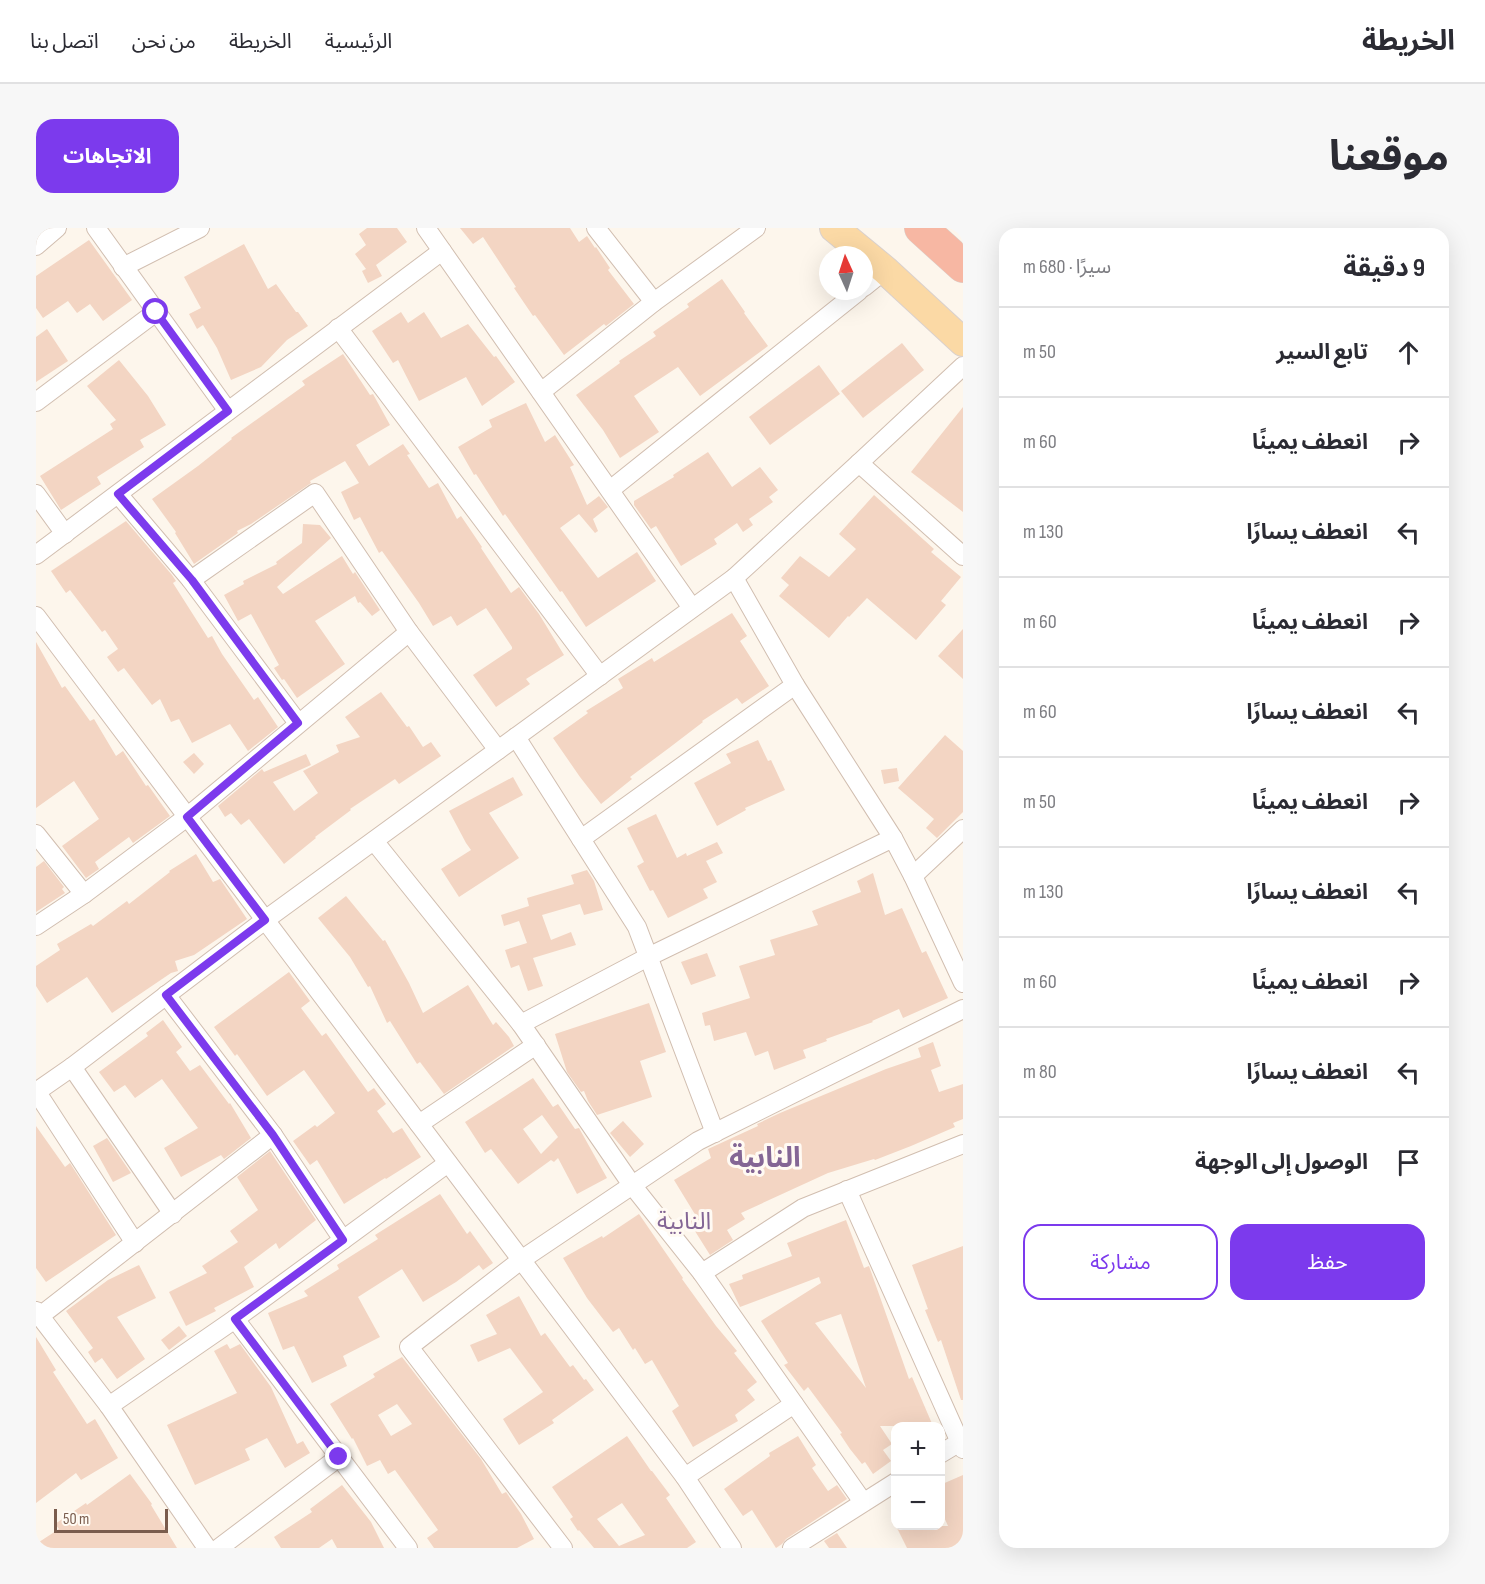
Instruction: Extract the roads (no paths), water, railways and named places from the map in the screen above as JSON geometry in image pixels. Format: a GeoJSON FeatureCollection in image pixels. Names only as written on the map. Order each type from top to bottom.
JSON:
{"type":"FeatureCollection","features":[{"type":"Feature","properties":{"kind":"highway"},"geometry":{"type":"LineString","coordinates":[[921,228],[963,266]]}},
{"type":"Feature","properties":{"kind":"main road"},"geometry":{"type":"LineString","coordinates":[[834,228],[875,278],[963,342]]}},
{"type":"Feature","properties":{"kind":"street"},"geometry":{"type":"LineString","coordinates":[[36,246],[57,228]]}},
{"type":"Feature","properties":{"kind":"street"},"geometry":{"type":"LineString","coordinates":[[96,228],[228,411]]}},
{"type":"Feature","properties":{"kind":"street"},"geometry":{"type":"LineString","coordinates":[[123,267],[200,228]]}},
{"type":"Feature","properties":{"kind":"street"},"geometry":{"type":"LineString","coordinates":[[426,228],[692,608]]}},
{"type":"Feature","properties":{"kind":"street"},"geometry":{"type":"LineString","coordinates":[[596,228],[654,302]]}},
{"type":"Feature","properties":{"kind":"street"},"geometry":{"type":"LineString","coordinates":[[541,392],[654,302],[756,228]]}},
{"type":"Feature","properties":{"kind":"street"},"geometry":{"type":"LineString","coordinates":[[36,555],[442,251]]}},
{"type":"Feature","properties":{"kind":"street"},"geometry":{"type":"LineString","coordinates":[[610,490],[848,300]]}},
{"type":"Feature","properties":{"kind":"street"},"geometry":{"type":"LineString","coordinates":[[36,402],[156,312]]}},
{"type":"Feature","properties":{"kind":"street"},"geometry":{"type":"LineString","coordinates":[[338,328],[600,676]]}},
{"type":"Feature","properties":{"kind":"street"},"geometry":{"type":"LineString","coordinates":[[135,1243],[36,1092],[265,920],[734,578],[963,366]]}},
{"type":"Feature","properties":{"kind":"street"},"geometry":{"type":"LineString","coordinates":[[859,463],[963,556]]}},
{"type":"Feature","properties":{"kind":"street"},"geometry":{"type":"LineString","coordinates":[[192,580],[315,493],[409,633],[498,750]]}},
{"type":"Feature","properties":{"kind":"street"},"geometry":{"type":"LineString","coordinates":[[36,494],[65,534]]}},
{"type":"Feature","properties":{"kind":"street"},"geometry":{"type":"LineString","coordinates":[[118,494],[192,580],[298,723]]}},
{"type":"Feature","properties":{"kind":"street"},"geometry":{"type":"LineString","coordinates":[[734,578],[795,685],[892,838],[913,876],[963,983]]}},
{"type":"Feature","properties":{"kind":"street"},"geometry":{"type":"LineString","coordinates":[[36,616],[685,1477],[730,1547]]}},
{"type":"Feature","properties":{"kind":"street"},"geometry":{"type":"LineString","coordinates":[[36,926],[84,894],[187,817],[409,633]]}},
{"type":"Feature","properties":{"kind":"street"},"geometry":{"type":"LineString","coordinates":[[581,839],[795,685]]}},
{"type":"Feature","properties":{"kind":"street"},"geometry":{"type":"LineString","coordinates":[[516,737],[637,927],[715,1133]]}},
{"type":"Feature","properties":{"kind":"street"},"geometry":{"type":"LineString","coordinates":[[913,876],[963,829]]}},
{"type":"Feature","properties":{"kind":"street"},"geometry":{"type":"LineString","coordinates":[[36,834],[84,894]]}},
{"type":"Feature","properties":{"kind":"street"},"geometry":{"type":"LineString","coordinates":[[521,1024],[648,957],[892,838]]}},
{"type":"Feature","properties":{"kind":"street"},"geometry":{"type":"LineString","coordinates":[[374,841],[521,1024],[632,1185],[702,1273],[863,1502]]}},
{"type":"Feature","properties":{"kind":"street"},"geometry":{"type":"LineString","coordinates":[[166,995],[273,1135],[343,1240]]}},
{"type":"Feature","properties":{"kind":"street"},"geometry":{"type":"LineString","coordinates":[[563,1548],[409,1347],[521,1260],[698,1141],[963,1009]]}},
{"type":"Feature","properties":{"kind":"street"},"geometry":{"type":"LineString","coordinates":[[419,1124],[536,1045]]}},
{"type":"Feature","properties":{"kind":"street"},"geometry":{"type":"LineString","coordinates":[[72,1067],[173,1214]]}},
{"type":"Feature","properties":{"kind":"street"},"geometry":{"type":"LineString","coordinates":[[207,1548],[109,1406],[38,1313],[135,1243],[273,1135]]}},
{"type":"Feature","properties":{"kind":"street"},"geometry":{"type":"LineString","coordinates":[[702,1273],[803,1208],[963,1144]]}},
{"type":"Feature","properties":{"kind":"street"},"geometry":{"type":"LineString","coordinates":[[109,1406],[235,1319],[448,1163]]}},
{"type":"Feature","properties":{"kind":"street"},"geometry":{"type":"LineString","coordinates":[[846,1190],[962,1446],[945,1452]]}},
{"type":"Feature","properties":{"kind":"street"},"geometry":{"type":"LineString","coordinates":[[235,1319],[408,1548]]}},
{"type":"Feature","properties":{"kind":"street"},"geometry":{"type":"LineString","coordinates":[[685,1477],[794,1404]]}},
{"type":"Feature","properties":{"kind":"street"},"geometry":{"type":"LineString","coordinates":[[219,1548],[339,1457]]}},
{"type":"Feature","properties":{"kind":"street"},"geometry":{"type":"LineString","coordinates":[[792,1548],[891,1485]]}},
{"type":"Feature","properties":{"kind":"district","name":"النابية"},"geometry":{"type":"Point","coordinates":[765,1158]}},
{"type":"Feature","properties":{"kind":"district","name":"النابية"},"geometry":{"type":"Point","coordinates":[684,1221]}}]}
